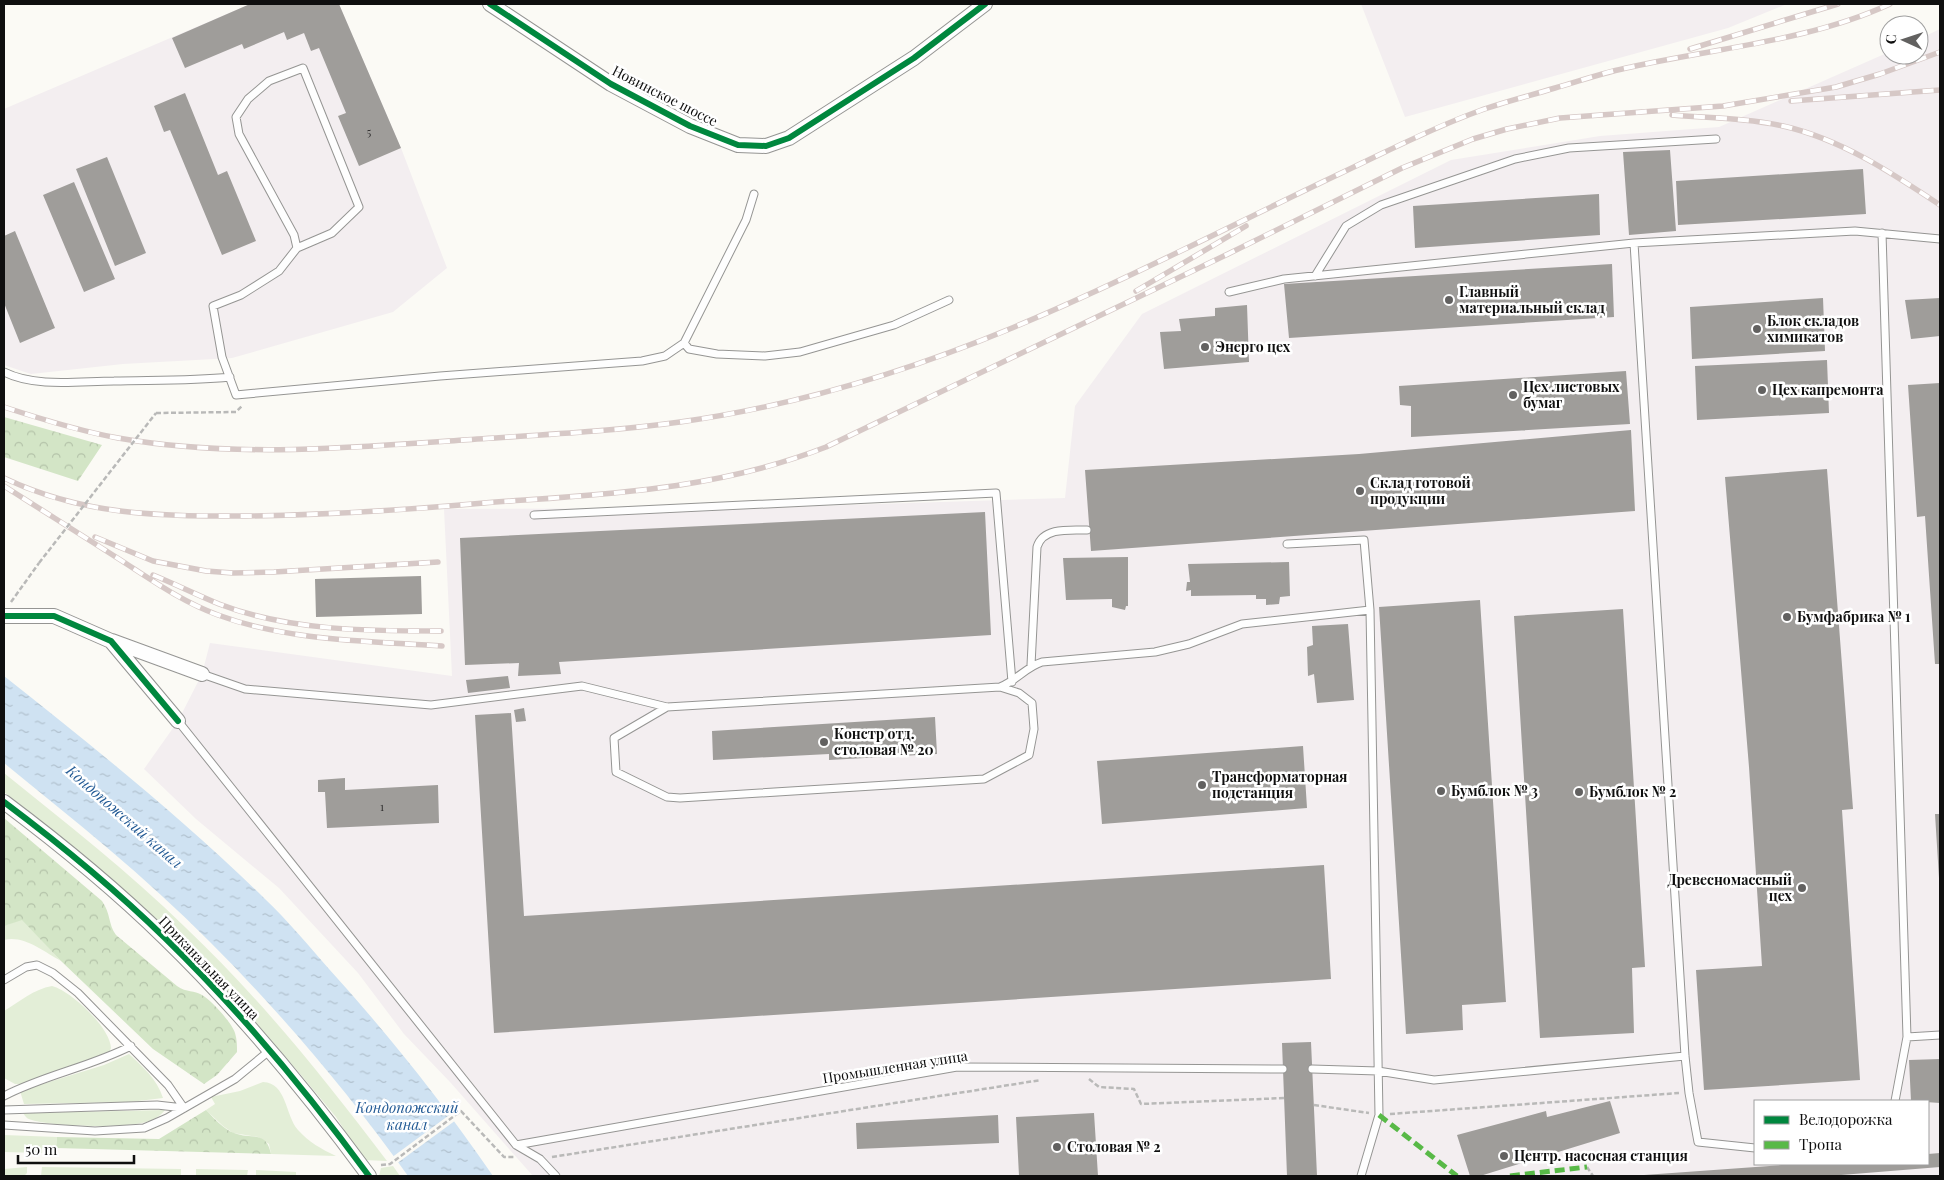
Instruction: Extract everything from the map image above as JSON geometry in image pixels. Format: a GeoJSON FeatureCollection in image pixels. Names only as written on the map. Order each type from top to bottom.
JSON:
{"type":"FeatureCollection","features":[{"type":"Feature","properties":{"kind":"street","name":"Новинское шоссе"},"geometry":{"type":"LineString","coordinates":[[490,4],[611,84],[690,126],[738,145],[766,146],[789,138],[914,58],[985,4]]}},
{"type":"Feature","properties":{"kind":"street"},"geometry":{"type":"LineString","coordinates":[[6,611],[54,616],[111,641],[202,674]]}},
{"type":"Feature","properties":{"kind":"street"},"geometry":{"type":"LineString","coordinates":[[111,641],[178,721]]}},
{"type":"Feature","properties":{"kind":"street","name":"Приканальная улица"},"geometry":{"type":"LineString","coordinates":[[4,802],[105,884],[165,938],[219,994],[269,1051],[369,1176]]}},
{"type":"Feature","properties":{"kind":"lane"},"geometry":{"type":"LineString","coordinates":[[297,248],[294,235],[239,134],[236,117],[248,99],[269,81],[303,68],[359,207],[332,233],[297,248],[279,271],[241,295],[213,306],[222,357],[236,395],[440,376],[642,362],[665,356],[684,343],[746,220],[754,194]]}},
{"type":"Feature","properties":{"kind":"lane"},"geometry":{"type":"LineString","coordinates":[[1315,276],[1346,226],[1381,205],[1515,159],[1569,148],[1716,139]]}},
{"type":"Feature","properties":{"kind":"lane"},"geometry":{"type":"LineString","coordinates":[[1229,292],[1284,279],[1634,243],[1855,232],[1940,238]]}},
{"type":"Feature","properties":{"kind":"lane"},"geometry":{"type":"LineString","coordinates":[[1882,233],[1907,1037],[1895,1100]]}},
{"type":"Feature","properties":{"kind":"lane"},"geometry":{"type":"LineString","coordinates":[[1634,243],[1685,1056],[1689,1093],[1698,1142],[1754,1148]]}},
{"type":"Feature","properties":{"kind":"lane"},"geometry":{"type":"LineString","coordinates":[[684,343],[690,349],[717,354],[765,356],[800,352],[894,325],[950,300]]}},
{"type":"Feature","properties":{"kind":"lane"},"geometry":{"type":"LineString","coordinates":[[4,372],[14,377],[58,383],[190,381],[230,377]]}},
{"type":"Feature","properties":{"kind":"lane"},"geometry":{"type":"LineString","coordinates":[[534,515],[996,493],[1012,682]]}},
{"type":"Feature","properties":{"kind":"lane"},"geometry":{"type":"LineString","coordinates":[[1031,665],[1039,540],[1051,532],[1087,530]]}},
{"type":"Feature","properties":{"kind":"lane"},"geometry":{"type":"LineString","coordinates":[[1287,544],[1364,540],[1370,610],[1379,1115],[1361,1176]]}},
{"type":"Feature","properties":{"kind":"lane"},"geometry":{"type":"LineString","coordinates":[[202,674],[245,689],[431,705],[582,686],[667,707],[1000,687],[1012,682],[1031,665],[1042,662],[1155,652],[1189,644],[1242,624],[1370,610]]}},
{"type":"Feature","properties":{"kind":"lane"},"geometry":{"type":"LineString","coordinates":[[667,707],[614,738],[616,772],[667,798],[680,798],[984,779],[1029,755],[1034,729],[1032,703],[1019,694],[1000,687]]}},
{"type":"Feature","properties":{"kind":"lane"},"geometry":{"type":"LineString","coordinates":[[178,721],[516,1145],[540,1159],[556,1176]]}},
{"type":"Feature","properties":{"kind":"lane"},"geometry":{"type":"LineString","coordinates":[[4,980],[31,965],[43,967],[66,981],[168,1085],[184,1108]]}},
{"type":"Feature","properties":{"kind":"lane"},"geometry":{"type":"LineString","coordinates":[[1907,1037],[1940,1035]]}},
{"type":"Feature","properties":{"kind":"lane"},"geometry":{"type":"LineString","coordinates":[[4,1096],[38,1081],[99,1060],[131,1046]]}},
{"type":"Feature","properties":{"kind":"lane"},"geometry":{"type":"LineString","coordinates":[[4,1125],[95,1131],[130,1130],[155,1124],[234,1079],[269,1051]]}},
{"type":"Feature","properties":{"kind":"lane"},"geometry":{"type":"LineString","coordinates":[[1312,1069],[1378,1071],[1434,1080],[1685,1056]]}},
{"type":"Feature","properties":{"kind":"lane","name":"Промышленная улица"},"geometry":{"type":"LineString","coordinates":[[516,1145],[957,1067],[1283,1069]]}},
{"type":"Feature","properties":{"kind":"lane"},"geometry":{"type":"LineString","coordinates":[[4,1110],[157,1106],[184,1108]]}},
{"type":"Feature","properties":{"kind":"path"},"geometry":{"type":"LineString","coordinates":[[6,611],[156,413],[236,412]]}},
{"type":"Feature","properties":{"kind":"path"},"geometry":{"type":"LineString","coordinates":[[1088,1078],[1099,1087],[1134,1089],[1141,1104],[1284,1098]]}},
{"type":"Feature","properties":{"kind":"path"},"geometry":{"type":"LineString","coordinates":[[381,1165],[387,1165],[393,1161],[461,1111],[504,1157],[540,1159],[1044,1080]]}},
{"type":"Feature","properties":{"kind":"path"},"geometry":{"type":"LineString","coordinates":[[1314,1105],[1379,1115],[1689,1093]]}},
{"type":"Feature","properties":{"kind":"path"},"geometry":{"type":"LineString","coordinates":[[1587,1167],[1593,1176]]}},
{"type":"Feature","properties":{"kind":"shaded area"},"geometry":{"type":"Polygon","coordinates":[[[250,4],[339,4],[401,148],[447,268],[393,312],[232,358],[123,364],[31,374],[4,365],[4,109],[250,4]]]}},
{"type":"Feature","properties":{"kind":"shaded area"},"geometry":{"type":"Polygon","coordinates":[[[1361,4],[1787,4],[1728,28],[1405,117],[1361,4]]]}},
{"type":"Feature","properties":{"kind":"shaded area"},"geometry":{"type":"Polygon","coordinates":[[[1940,29],[1940,1176],[533,1176],[450,1082],[404,1034],[358,973],[279,888],[196,819],[144,769],[178,721],[202,674],[210,643],[452,676],[444,509],[753,508],[1065,498],[1075,406],[1142,314],[1451,160],[1600,136],[1719,127],[1879,56],[1879,65],[1929,65],[1929,34],[1940,29]]]}},
{"type":"Feature","properties":{"kind":"green space"},"geometry":{"type":"Polygon","coordinates":[[[4,417],[102,445],[78,481],[4,457],[4,417]]]}},
{"type":"Feature","properties":{"kind":"green space"},"geometry":{"type":"Polygon","coordinates":[[[4,773],[120,868],[164,907],[240,982],[291,1040],[387,1161],[364,1160],[336,1117],[264,1032],[175,939],[110,878],[4,792],[4,773]]]}},
{"type":"Feature","properties":{"kind":"green space"},"geometry":{"type":"Polygon","coordinates":[[[4,818],[102,901],[116,935],[177,986],[184,990],[199,993],[226,1018],[235,1033],[237,1052],[217,1075],[204,1084],[153,1049],[61,961],[22,920],[4,926],[4,818]]]}},
{"type":"Feature","properties":{"kind":"green space"},"geometry":{"type":"Polygon","coordinates":[[[22,919],[61,961],[26,942],[11,939],[4,940],[4,926],[22,919]]]}},
{"type":"Feature","properties":{"kind":"green space"},"geometry":{"type":"Polygon","coordinates":[[[52,986],[79,1002],[97,1020],[109,1040],[111,1048],[109,1053],[21,1084],[15,1084],[4,1078],[4,1011],[33,993],[52,986]]]}},
{"type":"Feature","properties":{"kind":"green space"},"geometry":{"type":"Polygon","coordinates":[[[129,1054],[153,1079],[163,1098],[130,1102],[24,1104],[20,1091],[104,1065],[129,1054]]]}},
{"type":"Feature","properties":{"kind":"green space"},"geometry":{"type":"Polygon","coordinates":[[[263,1082],[277,1088],[298,1130],[316,1145],[336,1156],[271,1154],[269,1144],[258,1137],[233,1133],[206,1110],[215,1104],[211,1097],[240,1091],[263,1082]]]}},
{"type":"Feature","properties":{"kind":"green space"},"geometry":{"type":"Polygon","coordinates":[[[165,1110],[157,1118],[146,1122],[106,1126],[42,1122],[29,1119],[23,1113],[165,1110]]]}},
{"type":"Feature","properties":{"kind":"green space"},"geometry":{"type":"Polygon","coordinates":[[[206,1110],[226,1129],[241,1135],[262,1139],[269,1146],[271,1154],[56,1148],[57,1137],[159,1139],[206,1110]]]}},
{"type":"Feature","properties":{"kind":"green space"},"geometry":{"type":"Polygon","coordinates":[[[4,1135],[57,1137],[56,1148],[42,1148],[42,1153],[4,1152],[4,1135]]]}},
{"type":"Feature","properties":{"kind":"green space"},"geometry":{"type":"Polygon","coordinates":[[[393,1166],[400,1176],[379,1176],[381,1168],[393,1166]]]}},
{"type":"Feature","properties":{"kind":"green space"},"geometry":{"type":"Polygon","coordinates":[[[27,1167],[27,1173],[24,1176],[4,1176],[4,1169],[27,1167]]]}},
{"type":"Feature","properties":{"kind":"green space"},"geometry":{"type":"Polygon","coordinates":[[[42,1167],[181,1169],[181,1176],[41,1176],[42,1167]]]}},
{"type":"Feature","properties":{"kind":"green space"},"geometry":{"type":"Polygon","coordinates":[[[196,1169],[248,1170],[247,1176],[196,1176],[196,1169]]]}},
{"type":"Feature","properties":{"kind":"green space"},"geometry":{"type":"Polygon","coordinates":[[[256,1170],[296,1172],[296,1176],[256,1176],[256,1170]]]}},
{"type":"Feature","properties":{"kind":"water","name":"Кондопожский канал"},"geometry":{"type":"Polygon","coordinates":[[[4,676],[170,812],[273,907],[298,933],[394,1044],[455,1122],[493,1176],[408,1176],[338,1084],[237,969],[186,918],[135,872],[4,763],[4,676]]]}},
{"type":"Feature","properties":{"kind":"pier"},"geometry":{"type":"Polygon","coordinates":[[[452,1113],[456,1120],[396,1164],[391,1158],[452,1113]]]}},
{"type":"Feature","properties":{"kind":"building"},"geometry":{"type":"Polygon","coordinates":[[[250,4],[339,4],[401,148],[359,166],[338,116],[346,113],[319,48],[311,51],[304,33],[287,40],[284,32],[244,49],[242,44],[185,68],[172,38],[250,4]]]}},
{"type":"Feature","properties":{"kind":"building"},"geometry":{"type":"Polygon","coordinates":[[[185,93],[218,175],[227,171],[256,241],[222,255],[170,130],[164,132],[154,106],[185,93]]]}},
{"type":"Feature","properties":{"kind":"building"},"geometry":{"type":"Polygon","coordinates":[[[1670,150],[1676,231],[1629,235],[1623,152],[1670,150]]]}},
{"type":"Feature","properties":{"kind":"building"},"geometry":{"type":"Polygon","coordinates":[[[107,157],[146,253],[115,266],[76,169],[107,157]]]}},
{"type":"Feature","properties":{"kind":"building"},"geometry":{"type":"Polygon","coordinates":[[[1863,169],[1866,214],[1678,225],[1676,181],[1863,169]]]}},
{"type":"Feature","properties":{"kind":"building"},"geometry":{"type":"Polygon","coordinates":[[[74,182],[115,279],[84,292],[43,195],[74,182]]]}},
{"type":"Feature","properties":{"kind":"building"},"geometry":{"type":"Polygon","coordinates":[[[1599,194],[1600,235],[1415,248],[1413,206],[1599,194]]]}},
{"type":"Feature","properties":{"kind":"building"},"geometry":{"type":"Polygon","coordinates":[[[15,231],[55,328],[20,343],[4,303],[4,236],[15,231]]]}},
{"type":"Feature","properties":{"kind":"building","name":"Главный материальный склад"},"geometry":{"type":"Polygon","coordinates":[[[1612,264],[1614,317],[1289,338],[1284,284],[1612,264]]]}},
{"type":"Feature","properties":{"kind":"building","name":"Блок складов химикатов"},"geometry":{"type":"Polygon","coordinates":[[[1823,298],[1825,351],[1692,359],[1690,307],[1823,298]]]}},
{"type":"Feature","properties":{"kind":"building"},"geometry":{"type":"Polygon","coordinates":[[[1940,298],[1940,336],[1911,339],[1905,300],[1940,298]]]}},
{"type":"Feature","properties":{"kind":"building","name":"Энерго цех"},"geometry":{"type":"Polygon","coordinates":[[[1247,305],[1249,362],[1164,369],[1160,332],[1181,331],[1179,319],[1215,316],[1215,308],[1247,305]]]}},
{"type":"Feature","properties":{"kind":"building","name":"Цех капремонта"},"geometry":{"type":"Polygon","coordinates":[[[1827,360],[1829,413],[1697,420],[1695,366],[1827,360]]]}},
{"type":"Feature","properties":{"kind":"building","name":"Цех листовых бумаг"},"geometry":{"type":"Polygon","coordinates":[[[1626,371],[1630,424],[1411,437],[1411,406],[1400,405],[1399,386],[1626,371]]]}},
{"type":"Feature","properties":{"kind":"building"},"geometry":{"type":"Polygon","coordinates":[[[1940,383],[1940,664],[1935,664],[1925,516],[1917,517],[1908,385],[1940,383]]]}},
{"type":"Feature","properties":{"kind":"building","name":"Склад готовой продукции"},"geometry":{"type":"Polygon","coordinates":[[[1631,430],[1635,511],[1091,551],[1085,470],[1359,454],[1631,430]]]}},
{"type":"Feature","properties":{"kind":"building"},"geometry":{"type":"Polygon","coordinates":[[[1827,469],[1853,809],[1842,810],[1860,1080],[1704,1090],[1696,970],[1762,966],[1749,767],[1725,477],[1827,469]]]}},
{"type":"Feature","properties":{"kind":"building"},"geometry":{"type":"Polygon","coordinates":[[[985,512],[991,635],[559,662],[561,674],[518,676],[519,663],[465,665],[460,538],[985,512]]]}},
{"type":"Feature","properties":{"kind":"building"},"geometry":{"type":"Polygon","coordinates":[[[1128,557],[1128,606],[1126,606],[1125,610],[1112,607],[1112,599],[1066,600],[1063,558],[1128,557]]]}},
{"type":"Feature","properties":{"kind":"building"},"geometry":{"type":"Polygon","coordinates":[[[1289,562],[1290,596],[1280,597],[1279,604],[1266,605],[1266,599],[1256,599],[1256,595],[1191,596],[1191,590],[1186,591],[1187,582],[1190,582],[1188,564],[1289,562]]]}},
{"type":"Feature","properties":{"kind":"building"},"geometry":{"type":"Polygon","coordinates":[[[421,576],[422,614],[316,617],[315,579],[421,576]]]}},
{"type":"Feature","properties":{"kind":"building","name":"Бумблок № 3"},"geometry":{"type":"Polygon","coordinates":[[[1480,600],[1506,1002],[1462,1005],[1463,1030],[1406,1034],[1379,607],[1480,600]]]}},
{"type":"Feature","properties":{"kind":"building","name":"Бумблок № 2"},"geometry":{"type":"Polygon","coordinates":[[[1623,609],[1645,967],[1632,968],[1634,1033],[1540,1038],[1514,616],[1623,609]]]}},
{"type":"Feature","properties":{"kind":"building"},"geometry":{"type":"Polygon","coordinates":[[[1348,624],[1354,700],[1317,703],[1314,674],[1308,676],[1307,647],[1313,645],[1312,626],[1348,624]]]}},
{"type":"Feature","properties":{"kind":"building"},"geometry":{"type":"Polygon","coordinates":[[[508,676],[510,688],[468,693],[466,680],[508,676]]]}},
{"type":"Feature","properties":{"kind":"building"},"geometry":{"type":"Polygon","coordinates":[[[524,708],[526,721],[516,722],[514,710],[524,708]]]}},
{"type":"Feature","properties":{"kind":"building"},"geometry":{"type":"Polygon","coordinates":[[[511,713],[524,916],[1324,865],[1331,979],[494,1033],[475,715],[511,713]]]}},
{"type":"Feature","properties":{"kind":"building","name":"Констр отд. столовая № 20"},"geometry":{"type":"Polygon","coordinates":[[[935,717],[937,754],[829,760],[829,754],[713,760],[712,731],[935,717]]]}},
{"type":"Feature","properties":{"kind":"building","name":"Трансформаторная подстанция"},"geometry":{"type":"Polygon","coordinates":[[[1303,746],[1307,808],[1102,824],[1097,761],[1303,746]]]}},
{"type":"Feature","properties":{"kind":"building"},"geometry":{"type":"Polygon","coordinates":[[[345,778],[345,790],[438,785],[439,823],[327,828],[325,792],[318,792],[318,780],[345,778]]]}},
{"type":"Feature","properties":{"kind":"building"},"geometry":{"type":"Polygon","coordinates":[[[1935,814],[1940,814],[1939,878],[1935,814]]]}},
{"type":"Feature","properties":{"kind":"building"},"geometry":{"type":"Polygon","coordinates":[[[1311,1042],[1317,1176],[1287,1176],[1282,1043],[1311,1042]]]}},
{"type":"Feature","properties":{"kind":"building"},"geometry":{"type":"Polygon","coordinates":[[[1940,1059],[1940,1103],[1929,1102],[1929,1100],[1911,1100],[1909,1060],[1940,1059]]]}},
{"type":"Feature","properties":{"kind":"building","name":"Центр. насосная станция"},"geometry":{"type":"Polygon","coordinates":[[[1610,1101],[1620,1133],[1480,1176],[1470,1176],[1457,1135],[1546,1111],[1547,1117],[1610,1101]]]}},
{"type":"Feature","properties":{"kind":"building","name":"Столовая № 2"},"geometry":{"type":"Polygon","coordinates":[[[1094,1113],[1098,1176],[1019,1176],[1016,1117],[1094,1113]]]}},
{"type":"Feature","properties":{"kind":"building"},"geometry":{"type":"Polygon","coordinates":[[[998,1115],[999,1143],[857,1149],[856,1123],[998,1115]]]}},
{"type":"Feature","properties":{"kind":"building"},"geometry":{"type":"Polygon","coordinates":[[[1940,1153],[1940,1167],[1829,1176],[1644,1176],[1782,1165],[1929,1165],[1929,1154],[1940,1153]]]}},
{"type":"Feature","properties":{"kind":"railway"},"geometry":{"type":"LineString","coordinates":[[1690,49],[1838,4]]}},
{"type":"Feature","properties":{"kind":"railway"},"geometry":{"type":"LineString","coordinates":[[4,407],[75,428],[118,438],[161,444],[247,450],[377,446],[599,431],[680,422],[765,407],[849,386],[891,373],[1012,328],[1134,273],[1406,142],[1479,111],[1621,69],[1762,42],[1828,27],[1890,4]]}},
{"type":"Feature","properties":{"kind":"railway"},"geometry":{"type":"LineString","coordinates":[[4,478],[34,491],[93,507],[152,514],[246,516],[395,510],[572,497],[658,488],[742,473],[784,462],[826,447],[1228,254],[1402,168],[1473,139],[1507,129],[1560,118],[1723,106],[1836,87],[1880,74],[1940,52]]}},
{"type":"Feature","properties":{"kind":"railway"},"geometry":{"type":"LineString","coordinates":[[1791,101],[1940,90]]}},
{"type":"Feature","properties":{"kind":"railway"},"geometry":{"type":"LineString","coordinates":[[1672,115],[1756,121],[1783,126],[1825,139],[1865,158],[1940,205]]}},
{"type":"Feature","properties":{"kind":"railway"},"geometry":{"type":"LineString","coordinates":[[1136,291],[1246,226]]}},
{"type":"Feature","properties":{"kind":"railway"},"geometry":{"type":"LineString","coordinates":[[4,486],[167,590],[192,604],[218,615],[245,624],[300,635],[357,641],[442,646]]}},
{"type":"Feature","properties":{"kind":"railway"},"geometry":{"type":"LineString","coordinates":[[95,537],[153,561],[206,571],[233,573],[438,562]]}},
{"type":"Feature","properties":{"kind":"railway"},"geometry":{"type":"LineString","coordinates":[[153,575],[219,604],[273,620],[357,630],[441,631]]}},
{"type":"Feature","properties":{"kind":"marked path"},"geometry":{"type":"LineString","coordinates":[[1379,1115],[1457,1176]]}},
{"type":"Feature","properties":{"kind":"marked path"},"geometry":{"type":"LineString","coordinates":[[1510,1176],[1587,1167]]}},
{"type":"Feature","properties":{"kind":"cycle path"},"geometry":{"type":"LineString","coordinates":[[490,4],[611,84],[690,126],[738,145],[766,146],[789,138],[914,58],[985,4]]}},
{"type":"Feature","properties":{"kind":"cycle path"},"geometry":{"type":"LineString","coordinates":[[4,616],[54,616],[111,641],[178,721]]}},
{"type":"Feature","properties":{"kind":"cycle path"},"geometry":{"type":"LineString","coordinates":[[4,802],[107,885],[193,966],[272,1053],[369,1176]]}},
{"type":"Feature","properties":{"kind":"place","name":"Главный материальный склад"},"geometry":{"type":"Point","coordinates":[1449,300]}},
{"type":"Feature","properties":{"kind":"place","name":"Блок складов химикатов"},"geometry":{"type":"Point","coordinates":[1757,329]}},
{"type":"Feature","properties":{"kind":"place","name":"Энерго цех"},"geometry":{"type":"Point","coordinates":[1205,347]}},
{"type":"Feature","properties":{"kind":"place","name":"Цех капремонта"},"geometry":{"type":"Point","coordinates":[1762,390]}},
{"type":"Feature","properties":{"kind":"place","name":"Цех листовых бумаг"},"geometry":{"type":"Point","coordinates":[1513,395]}},
{"type":"Feature","properties":{"kind":"place","name":"Склад готовой продукции"},"geometry":{"type":"Point","coordinates":[1360,491]}},
{"type":"Feature","properties":{"kind":"place","name":"Бумфабрика № 1"},"geometry":{"type":"Point","coordinates":[1787,617]}},
{"type":"Feature","properties":{"kind":"place","name":"Констр отд. столовая № 20"},"geometry":{"type":"Point","coordinates":[824,742]}},
{"type":"Feature","properties":{"kind":"place","name":"Трансформаторная подстанция"},"geometry":{"type":"Point","coordinates":[1202,785]}},
{"type":"Feature","properties":{"kind":"place","name":"Бумблок № 3"},"geometry":{"type":"Point","coordinates":[1441,791]}},
{"type":"Feature","properties":{"kind":"place","name":"Бумблок № 2"},"geometry":{"type":"Point","coordinates":[1579,792]}},
{"type":"Feature","properties":{"kind":"place","name":"Древесномассный цех"},"geometry":{"type":"Point","coordinates":[1802,888]}},
{"type":"Feature","properties":{"kind":"place","name":"Столовая № 2"},"geometry":{"type":"Point","coordinates":[1057,1147]}},
{"type":"Feature","properties":{"kind":"place","name":"Центр. насосная станция"},"geometry":{"type":"Point","coordinates":[1504,1156]}}]}
